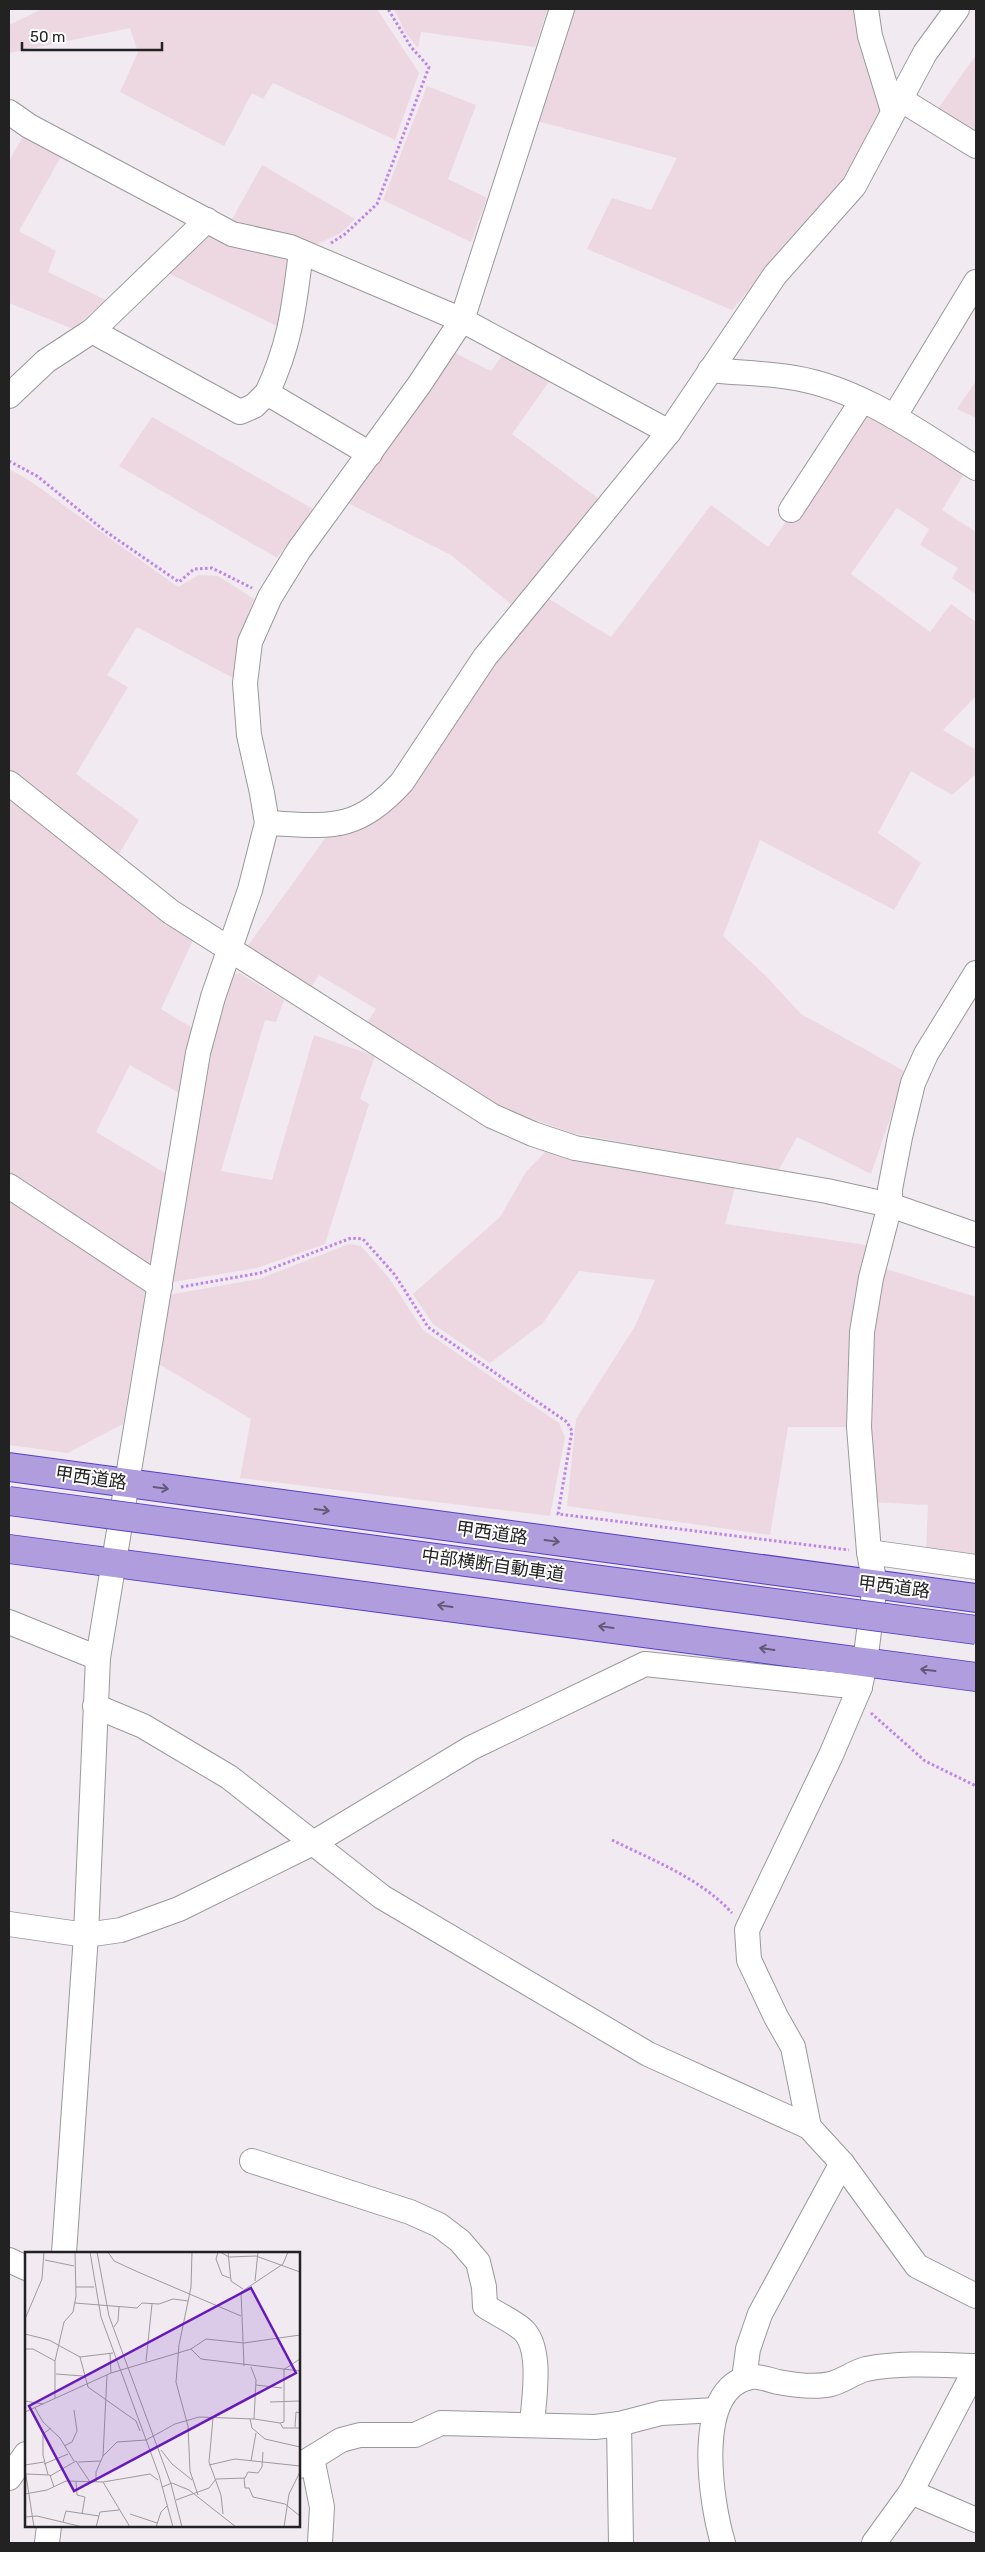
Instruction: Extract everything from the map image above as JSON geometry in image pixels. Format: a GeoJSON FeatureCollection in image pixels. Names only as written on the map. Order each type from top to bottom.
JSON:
{"type":"FeatureCollection","features":[{"type":"Feature","properties":{"kind":"highway","name":"甲西道路"},"geometry":{"type":"LineString","coordinates":[[9,1467],[976,1598]]}},
{"type":"Feature","properties":{"kind":"highway","name":"中部横断自動車道"},"geometry":{"type":"LineString","coordinates":[[9,1488],[976,1615]]}},
{"type":"Feature","properties":{"kind":"highway","name":"中部横断自動車道"},"geometry":{"type":"LineString","coordinates":[[9,1501],[976,1630]]}},
{"type":"Feature","properties":{"kind":"highway"},"geometry":{"type":"LineString","coordinates":[[9,1549],[114,1562],[860,1683],[976,1677]]}},
{"type":"Feature","properties":{"kind":"street"},"geometry":{"type":"LineString","coordinates":[[64,2252],[86,1935],[98,1658],[198,1053],[228,950],[250,890],[266,823],[262,794],[249,736],[245,683],[250,642],[270,597],[299,550],[420,385],[462,320],[562,9]]}},
{"type":"Feature","properties":{"kind":"street"},"geometry":{"type":"LineString","coordinates":[[866,9],[870,36],[896,105],[976,146]]}},
{"type":"Feature","properties":{"kind":"street"},"geometry":{"type":"LineString","coordinates":[[266,823],[322,826],[346,823],[366,815],[386,800],[402,782],[485,656],[669,432],[775,275],[854,186],[925,53],[957,9]]}},
{"type":"Feature","properties":{"kind":"street"},"geometry":{"type":"LineString","coordinates":[[9,112],[29,126],[232,234],[306,254],[462,320],[669,432]]}},
{"type":"Feature","properties":{"kind":"street"},"geometry":{"type":"LineString","coordinates":[[9,396],[46,361],[92,331],[206,220]]}},
{"type":"Feature","properties":{"kind":"street"},"geometry":{"type":"LineString","coordinates":[[92,331],[240,412],[254,406],[267,392],[282,362],[291,329],[306,254]]}},
{"type":"Feature","properties":{"kind":"street"},"geometry":{"type":"LineString","coordinates":[[894,417],[976,282]]}},
{"type":"Feature","properties":{"kind":"street"},"geometry":{"type":"LineString","coordinates":[[710,370],[796,378],[851,395],[894,417],[976,468]]}},
{"type":"Feature","properties":{"kind":"street"},"geometry":{"type":"LineString","coordinates":[[267,392],[370,454]]}},
{"type":"Feature","properties":{"kind":"street"},"geometry":{"type":"LineString","coordinates":[[791,510],[862,401]]}},
{"type":"Feature","properties":{"kind":"street"},"geometry":{"type":"LineString","coordinates":[[9,783],[171,912],[492,1116],[533,1134],[575,1148],[827,1191],[890,1205],[976,1235]]}},
{"type":"Feature","properties":{"kind":"street"},"geometry":{"type":"LineString","coordinates":[[809,2127],[793,2047],[776,2017],[750,1960],[747,1930],[860,1683],[875,1585],[869,1552],[858,1426],[862,1332],[871,1278],[890,1205],[890,1189],[913,1084],[926,1054],[976,973]]}},
{"type":"Feature","properties":{"kind":"street"},"geometry":{"type":"LineString","coordinates":[[9,1186],[160,1286]]}},
{"type":"Feature","properties":{"kind":"street"},"geometry":{"type":"LineString","coordinates":[[869,1552],[976,1567]]}},
{"type":"Feature","properties":{"kind":"street"},"geometry":{"type":"LineString","coordinates":[[9,1622],[98,1658]]}},
{"type":"Feature","properties":{"kind":"street"},"geometry":{"type":"LineString","coordinates":[[9,1924],[86,1935],[121,1930],[180,1909],[315,1842],[471,1748],[645,1664],[860,1683]]}},
{"type":"Feature","properties":{"kind":"street"},"geometry":{"type":"LineString","coordinates":[[95,1706],[143,1726],[229,1777],[315,1842],[382,1897],[648,2054],[809,2127],[842,2163],[917,2266],[976,2296]]}},
{"type":"Feature","properties":{"kind":"street"},"geometry":{"type":"LineString","coordinates":[[252,2161],[410,2212],[439,2224],[460,2241],[478,2262],[484,2287],[485,2306],[523,2330],[533,2343],[535,2377],[532,2424]]}},
{"type":"Feature","properties":{"kind":"street"},"geometry":{"type":"LineString","coordinates":[[744,2379],[748,2349],[760,2314],[842,2163]]}},
{"type":"Feature","properties":{"kind":"street"},"geometry":{"type":"LineString","coordinates":[[9,2260],[25,2268]]}},
{"type":"Feature","properties":{"kind":"street"},"geometry":{"type":"LineString","coordinates":[[723,2543],[716,2521],[711,2426],[716,2410],[726,2390],[753,2376],[809,2386],[831,2384],[864,2369],[904,2364],[976,2367],[911,2492],[874,2543]]}},
{"type":"Feature","properties":{"kind":"street"},"geometry":{"type":"LineString","coordinates":[[320,2543],[322,2507],[305,2462],[340,2440],[360,2435],[415,2435],[441,2423],[595,2427],[619,2424],[661,2413],[716,2410]]}},
{"type":"Feature","properties":{"kind":"street"},"geometry":{"type":"LineString","coordinates":[[619,2424],[621,2543]]}},
{"type":"Feature","properties":{"kind":"street"},"geometry":{"type":"LineString","coordinates":[[9,2478],[25,2455]]}},
{"type":"Feature","properties":{"kind":"street"},"geometry":{"type":"LineString","coordinates":[[911,2492],[948,2510],[976,2520]]}},
{"type":"Feature","properties":{"kind":"street"},"geometry":{"type":"LineString","coordinates":[[47,2543],[49,2527]]}},
{"type":"Feature","properties":{"kind":"path"},"geometry":{"type":"LineString","coordinates":[[306,254],[345,234],[377,204],[429,67],[411,46],[388,9]]}},
{"type":"Feature","properties":{"kind":"path"},"geometry":{"type":"LineString","coordinates":[[9,462],[36,476],[105,530],[179,582],[194,569],[212,568],[270,597]]}},
{"type":"Feature","properties":{"kind":"path"},"geometry":{"type":"LineString","coordinates":[[160,1286],[174,1288],[260,1273],[350,1238],[363,1239],[395,1275],[428,1327],[566,1422],[572,1431],[558,1514],[869,1552]]}},
{"type":"Feature","properties":{"kind":"path"},"geometry":{"type":"LineString","coordinates":[[860,1683],[924,1761],[976,1786]]}},
{"type":"Feature","properties":{"kind":"path"},"geometry":{"type":"LineString","coordinates":[[612,1840],[694,1880],[719,1899],[747,1930]]}},
{"type":"Feature","properties":{"kind":"shaded area"},"geometry":{"type":"Polygon","coordinates":[[[42,9],[377,9],[419,73],[395,140],[273,83],[263,99],[252,93],[224,146],[120,92],[138,52],[130,28],[9,53],[9,25],[42,9]]]}},
{"type":"Feature","properties":{"kind":"shaded area"},"geometry":{"type":"Polygon","coordinates":[[[394,9],[548,9],[535,47],[421,32],[418,48],[405,32],[394,9]]]}},
{"type":"Feature","properties":{"kind":"shaded area"},"geometry":{"type":"Polygon","coordinates":[[[572,9],[857,9],[860,33],[881,112],[849,172],[732,310],[587,249],[612,198],[651,210],[677,158],[537,121],[572,9]]]}},
{"type":"Feature","properties":{"kind":"shaded area"},"geometry":{"type":"Polygon","coordinates":[[[976,55],[976,138],[935,113],[976,55]]]}},
{"type":"Feature","properties":{"kind":"shaded area"},"geometry":{"type":"Polygon","coordinates":[[[427,86],[476,105],[448,179],[487,198],[471,242],[383,200],[427,86]]]}},
{"type":"Feature","properties":{"kind":"shaded area"},"geometry":{"type":"Polygon","coordinates":[[[24,135],[63,153],[19,231],[56,251],[48,272],[106,300],[73,329],[9,303],[9,161],[24,135]]]}},
{"type":"Feature","properties":{"kind":"shaded area"},"geometry":{"type":"Polygon","coordinates":[[[262,165],[355,219],[341,233],[313,246],[229,225],[262,165]]]}},
{"type":"Feature","properties":{"kind":"shaded area"},"geometry":{"type":"Polygon","coordinates":[[[207,228],[295,258],[283,329],[166,272],[207,228]]]}},
{"type":"Feature","properties":{"kind":"shaded area"},"geometry":{"type":"Polygon","coordinates":[[[507,349],[553,376],[512,434],[599,499],[511,604],[451,555],[346,502],[453,352],[491,371],[507,349]]]}},
{"type":"Feature","properties":{"kind":"shaded area"},"geometry":{"type":"Polygon","coordinates":[[[976,381],[976,418],[957,409],[976,381]]]}},
{"type":"Feature","properties":{"kind":"shaded area"},"geometry":{"type":"Polygon","coordinates":[[[863,407],[967,469],[942,510],[976,532],[976,594],[952,578],[958,568],[920,545],[929,529],[897,508],[851,574],[930,632],[951,604],[976,622],[976,696],[943,730],[976,750],[976,774],[952,795],[911,771],[878,833],[921,863],[894,910],[760,840],[723,936],[766,976],[801,1014],[906,1072],[871,1174],[797,1137],[778,1171],[572,1133],[494,1105],[366,1024],[376,1009],[319,975],[308,992],[244,951],[329,833],[360,825],[544,596],[611,637],[711,505],[768,547],[863,407]]]}},
{"type":"Feature","properties":{"kind":"shaded area"},"geometry":{"type":"Polygon","coordinates":[[[152,417],[313,509],[277,558],[119,466],[152,417]]]}},
{"type":"Feature","properties":{"kind":"shaded area"},"geometry":{"type":"Polygon","coordinates":[[[9,469],[30,481],[178,587],[199,575],[218,576],[254,599],[243,627],[233,678],[137,627],[107,675],[128,687],[76,774],[139,820],[116,859],[9,769],[9,469]]]}},
{"type":"Feature","properties":{"kind":"shaded area"},"geometry":{"type":"Polygon","coordinates":[[[9,793],[194,938],[161,1009],[194,1029],[179,1093],[130,1065],[96,1132],[167,1174],[152,1272],[9,1178],[9,793]]]}},
{"type":"Feature","properties":{"kind":"shaded area"},"geometry":{"type":"Polygon","coordinates":[[[239,973],[284,1000],[276,1022],[265,1020],[221,1171],[272,1180],[314,1035],[375,1056],[360,1099],[369,1104],[325,1244],[257,1268],[168,1283],[211,1033],[230,976],[239,973]]]}},
{"type":"Feature","properties":{"kind":"shaded area"},"geometry":{"type":"Polygon","coordinates":[[[549,1148],[736,1184],[725,1224],[873,1246],[852,1427],[788,1427],[770,1535],[567,1506],[576,1419],[635,1326],[655,1280],[579,1271],[543,1323],[490,1363],[433,1324],[413,1294],[500,1217],[526,1172],[549,1148]]]}},
{"type":"Feature","properties":{"kind":"shaded area"},"geometry":{"type":"Polygon","coordinates":[[[9,1196],[146,1287],[123,1424],[68,1453],[9,1445],[9,1196]]]}},
{"type":"Feature","properties":{"kind":"shaded area"},"geometry":{"type":"Polygon","coordinates":[[[349,1244],[361,1246],[389,1278],[423,1330],[559,1423],[565,1437],[550,1516],[240,1478],[251,1419],[157,1363],[168,1295],[259,1279],[349,1244]]]}},
{"type":"Feature","properties":{"kind":"shaded area"},"geometry":{"type":"Polygon","coordinates":[[[880,1267],[976,1297],[976,1556],[926,1550],[928,1505],[872,1502],[865,1426],[880,1267]]]}}]}
